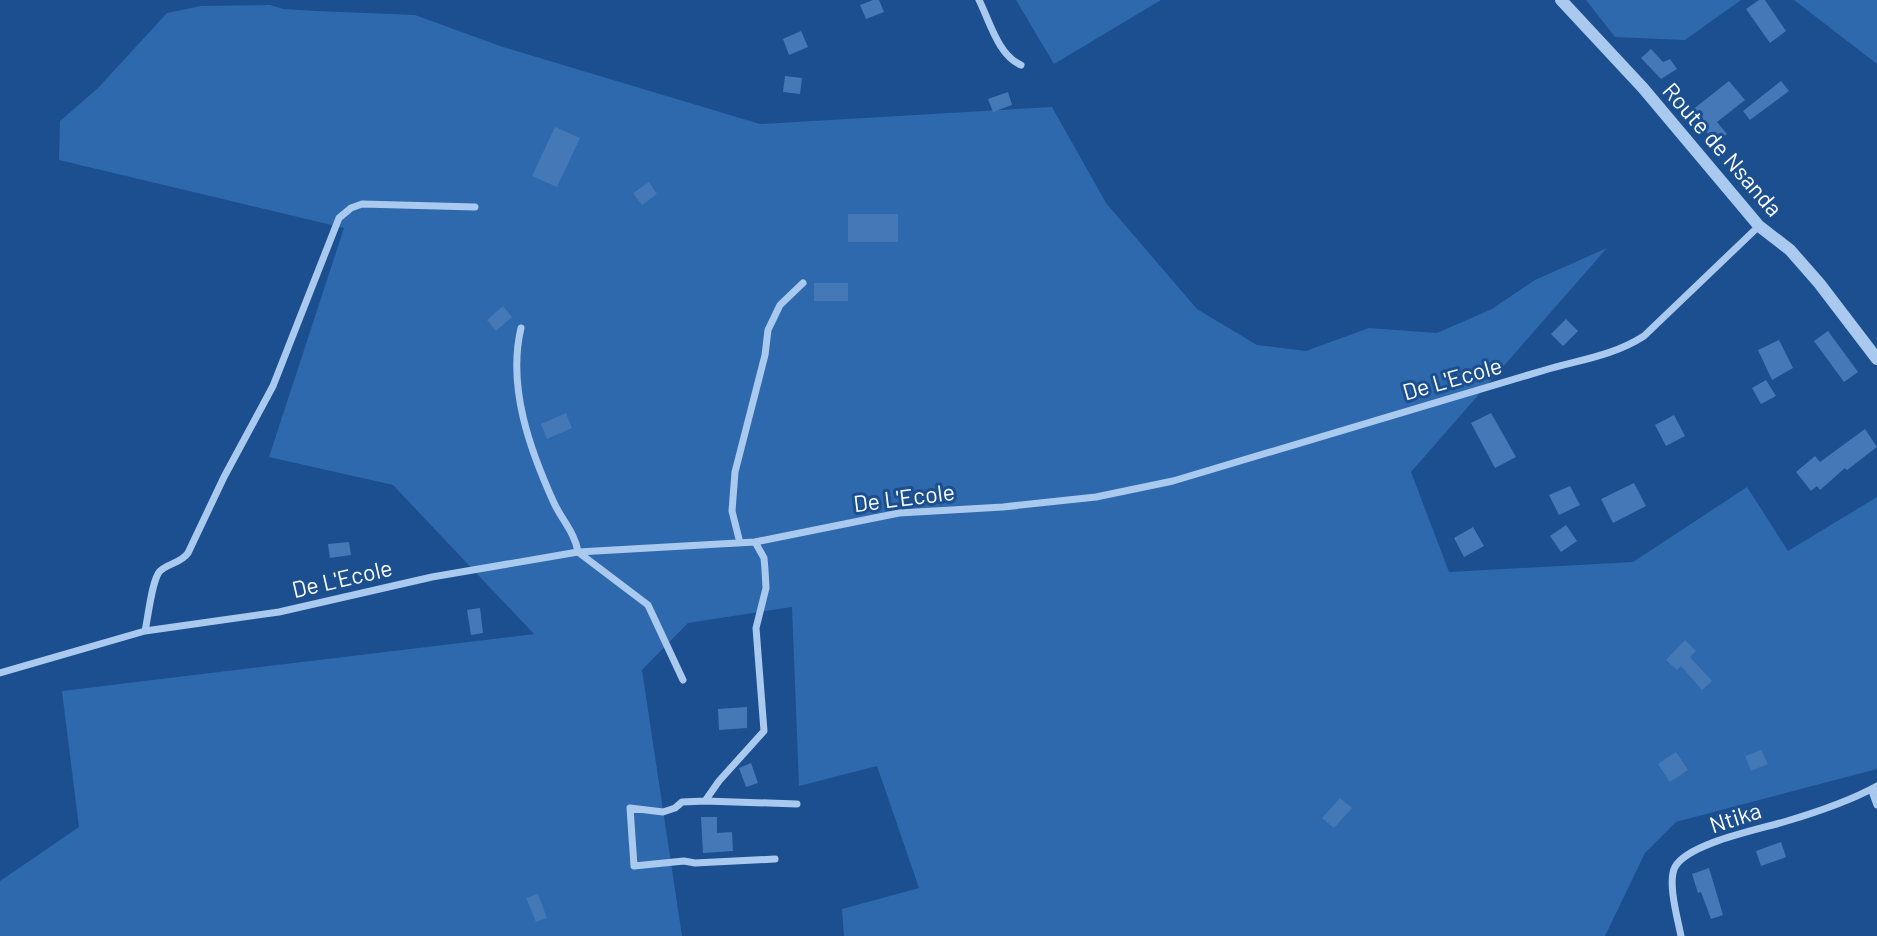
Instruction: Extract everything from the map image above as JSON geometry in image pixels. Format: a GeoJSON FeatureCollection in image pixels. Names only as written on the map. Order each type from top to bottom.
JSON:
{"type":"FeatureCollection","features":[{"type":"Feature","properties":{"kind":"street"},"geometry":{"type":"LineString","coordinates":[[979,0],[1010,60],[1021,65]]}},
{"type":"Feature","properties":{"kind":"street","name":"Route de Nsanda"},"geometry":{"type":"LineString","coordinates":[[1561,0],[1643,88],[1759,226],[1790,250],[1805,266],[1877,359]]}},
{"type":"Feature","properties":{"kind":"street"},"geometry":{"type":"LineString","coordinates":[[145,631],[157,576],[165,568],[184,559],[188,553],[224,477],[264,405],[339,218],[351,208],[362,204],[475,206]]}},
{"type":"Feature","properties":{"kind":"street","name":"De L'Ecole"},"geometry":{"type":"LineString","coordinates":[[0,673],[145,631],[279,612],[432,577],[578,552],[755,542],[900,513],[1003,507],[1096,497],[1173,481],[1545,370],[1604,356],[1629,346],[1644,336],[1759,226]]}},
{"type":"Feature","properties":{"kind":"street"},"geometry":{"type":"LineString","coordinates":[[740,542],[732,510],[735,472],[765,355],[768,330],[780,305],[803,283]]}},
{"type":"Feature","properties":{"kind":"street"},"geometry":{"type":"LineString","coordinates":[[521,328],[517,344],[517,363],[526,433],[555,504],[577,543],[578,552],[648,605],[682,680]]}},
{"type":"Feature","properties":{"kind":"street"},"geometry":{"type":"LineString","coordinates":[[705,801],[719,781],[764,731],[756,628],[766,588],[764,558],[755,542]]}},
{"type":"Feature","properties":{"kind":"street"},"geometry":{"type":"LineString","coordinates":[[1877,788],[1873,794],[1877,805]]}},
{"type":"Feature","properties":{"kind":"street","name":"Ntika"},"geometry":{"type":"LineString","coordinates":[[1681,936],[1673,885],[1674,869],[1687,854],[1741,833],[1877,788]]}},
{"type":"Feature","properties":{"kind":"street"},"geometry":{"type":"LineString","coordinates":[[775,859],[695,863],[684,861],[635,866],[630,808],[663,812],[682,802],[705,801],[797,804]]}},
{"type":"Feature","properties":{"kind":"shaded area"},"geometry":{"type":"Polygon","coordinates":[[[1016,0],[1161,0],[1054,64],[1016,0]]]}},
{"type":"Feature","properties":{"kind":"shaded area"},"geometry":{"type":"Polygon","coordinates":[[[1586,0],[1741,0],[1685,40],[1615,37],[1586,0]]]}},
{"type":"Feature","properties":{"kind":"shaded area"},"geometry":{"type":"Polygon","coordinates":[[[1794,0],[1877,0],[1877,64],[1794,0]]]}},
{"type":"Feature","properties":{"kind":"shaded area"},"geometry":{"type":"Polygon","coordinates":[[[270,5],[283,9],[415,15],[503,47],[760,124],[1052,107],[1106,203],[1197,309],[1257,345],[1306,351],[1369,328],[1437,333],[1492,309],[1535,280],[1607,248],[1411,472],[1449,572],[1633,562],[1747,487],[1788,551],[1877,497],[1877,769],[1676,822],[1645,853],[1605,936],[844,936],[842,909],[919,888],[877,766],[799,786],[792,607],[688,623],[642,670],[682,936],[0,936],[0,881],[79,827],[62,691],[534,634],[393,485],[269,457],[344,228],[59,160],[60,121],[98,88],[167,13],[201,6],[270,5]]]}},
{"type":"Feature","properties":{"kind":"building"},"geometry":{"type":"Polygon","coordinates":[[[879,0],[884,12],[866,19],[860,5],[879,0]]]}},
{"type":"Feature","properties":{"kind":"building"},"geometry":{"type":"Polygon","coordinates":[[[1759,0],[1765,0],[1786,31],[1770,43],[1746,9],[1759,0]]]}},
{"type":"Feature","properties":{"kind":"building"},"geometry":{"type":"Polygon","coordinates":[[[801,31],[808,47],[789,55],[783,39],[801,31]]]}},
{"type":"Feature","properties":{"kind":"building"},"geometry":{"type":"Polygon","coordinates":[[[1651,49],[1663,62],[1670,59],[1677,69],[1661,79],[1641,58],[1651,49]]]}},
{"type":"Feature","properties":{"kind":"building"},"geometry":{"type":"Polygon","coordinates":[[[785,76],[802,78],[800,94],[783,92],[785,76]]]}},
{"type":"Feature","properties":{"kind":"building"},"geometry":{"type":"Polygon","coordinates":[[[1729,81],[1745,100],[1717,122],[1727,134],[1715,143],[1691,111],[1729,81]]]}},
{"type":"Feature","properties":{"kind":"building"},"geometry":{"type":"Polygon","coordinates":[[[1781,81],[1789,91],[1750,120],[1743,111],[1781,81]]]}},
{"type":"Feature","properties":{"kind":"building"},"geometry":{"type":"Polygon","coordinates":[[[1008,92],[1012,105],[993,112],[988,99],[1008,92]]]}},
{"type":"Feature","properties":{"kind":"building"},"geometry":{"type":"Polygon","coordinates":[[[555,127],[580,138],[557,187],[532,176],[555,127]]]}},
{"type":"Feature","properties":{"kind":"building"},"geometry":{"type":"Polygon","coordinates":[[[649,182],[657,194],[642,205],[633,193],[649,182]]]}},
{"type":"Feature","properties":{"kind":"building"},"geometry":{"type":"Polygon","coordinates":[[[848,214],[898,214],[898,242],[848,242],[848,214]]]}},
{"type":"Feature","properties":{"kind":"building"},"geometry":{"type":"Polygon","coordinates":[[[814,283],[848,283],[848,301],[814,301],[814,283]]]}},
{"type":"Feature","properties":{"kind":"building"},"geometry":{"type":"Polygon","coordinates":[[[503,306],[512,317],[496,331],[487,320],[503,306]]]}},
{"type":"Feature","properties":{"kind":"building"},"geometry":{"type":"Polygon","coordinates":[[[1566,319],[1578,331],[1563,346],[1551,334],[1566,319]]]}},
{"type":"Feature","properties":{"kind":"building"},"geometry":{"type":"Polygon","coordinates":[[[1828,331],[1858,372],[1844,382],[1814,341],[1828,331]]]}},
{"type":"Feature","properties":{"kind":"building"},"geometry":{"type":"Polygon","coordinates":[[[1779,340],[1793,368],[1772,380],[1758,350],[1779,340]]]}},
{"type":"Feature","properties":{"kind":"building"},"geometry":{"type":"Polygon","coordinates":[[[1766,380],[1776,396],[1761,404],[1752,388],[1766,380]]]}},
{"type":"Feature","properties":{"kind":"building"},"geometry":{"type":"Polygon","coordinates":[[[566,413],[572,428],[547,439],[541,424],[566,413]]]}},
{"type":"Feature","properties":{"kind":"building"},"geometry":{"type":"Polygon","coordinates":[[[1491,413],[1516,457],[1495,468],[1471,423],[1491,413]]]}},
{"type":"Feature","properties":{"kind":"building"},"geometry":{"type":"Polygon","coordinates":[[[1674,415],[1685,436],[1666,446],[1655,425],[1674,415]]]}},
{"type":"Feature","properties":{"kind":"building"},"geometry":{"type":"Polygon","coordinates":[[[1865,429],[1877,447],[1847,470],[1845,468],[1820,490],[1817,486],[1811,491],[1796,472],[1815,456],[1820,462],[1865,429]]]}},
{"type":"Feature","properties":{"kind":"building"},"geometry":{"type":"Polygon","coordinates":[[[1634,483],[1646,506],[1613,523],[1601,499],[1634,483]]]}},
{"type":"Feature","properties":{"kind":"building"},"geometry":{"type":"Polygon","coordinates":[[[1570,486],[1580,505],[1559,515],[1549,495],[1570,486]]]}},
{"type":"Feature","properties":{"kind":"building"},"geometry":{"type":"Polygon","coordinates":[[[1566,525],[1577,541],[1561,552],[1550,536],[1566,525]]]}},
{"type":"Feature","properties":{"kind":"building"},"geometry":{"type":"Polygon","coordinates":[[[1473,527],[1484,546],[1464,557],[1454,538],[1473,527]]]}},
{"type":"Feature","properties":{"kind":"building"},"geometry":{"type":"Polygon","coordinates":[[[349,542],[351,555],[330,558],[328,544],[349,542]]]}},
{"type":"Feature","properties":{"kind":"building"},"geometry":{"type":"Polygon","coordinates":[[[480,608],[483,633],[471,635],[467,610],[480,608]]]}},
{"type":"Feature","properties":{"kind":"building"},"geometry":{"type":"Polygon","coordinates":[[[1685,640],[1696,651],[1690,657],[1712,681],[1702,690],[1681,666],[1677,670],[1666,660],[1685,640]]]}},
{"type":"Feature","properties":{"kind":"building"},"geometry":{"type":"Polygon","coordinates":[[[747,707],[747,728],[719,730],[718,709],[747,707]]]}},
{"type":"Feature","properties":{"kind":"building"},"geometry":{"type":"Polygon","coordinates":[[[1761,750],[1768,764],[1751,771],[1745,756],[1761,750]]]}},
{"type":"Feature","properties":{"kind":"building"},"geometry":{"type":"Polygon","coordinates":[[[1676,752],[1688,770],[1670,782],[1658,764],[1676,752]]]}},
{"type":"Feature","properties":{"kind":"building"},"geometry":{"type":"Polygon","coordinates":[[[751,763],[758,783],[746,787],[739,768],[751,763]]]}},
{"type":"Feature","properties":{"kind":"building"},"geometry":{"type":"Polygon","coordinates":[[[1340,798],[1352,808],[1334,828],[1322,818],[1340,798]]]}},
{"type":"Feature","properties":{"kind":"building"},"geometry":{"type":"Polygon","coordinates":[[[701,817],[717,817],[717,833],[732,832],[733,851],[703,853],[701,817]]]}},
{"type":"Feature","properties":{"kind":"building"},"geometry":{"type":"Polygon","coordinates":[[[1781,842],[1786,857],[1761,866],[1756,851],[1781,842]]]}},
{"type":"Feature","properties":{"kind":"building"},"geometry":{"type":"Polygon","coordinates":[[[1709,868],[1723,915],[1711,919],[1692,874],[1709,868]]]}},
{"type":"Feature","properties":{"kind":"building"},"geometry":{"type":"Polygon","coordinates":[[[538,894],[547,918],[536,922],[526,898],[538,894]]]}}]}
